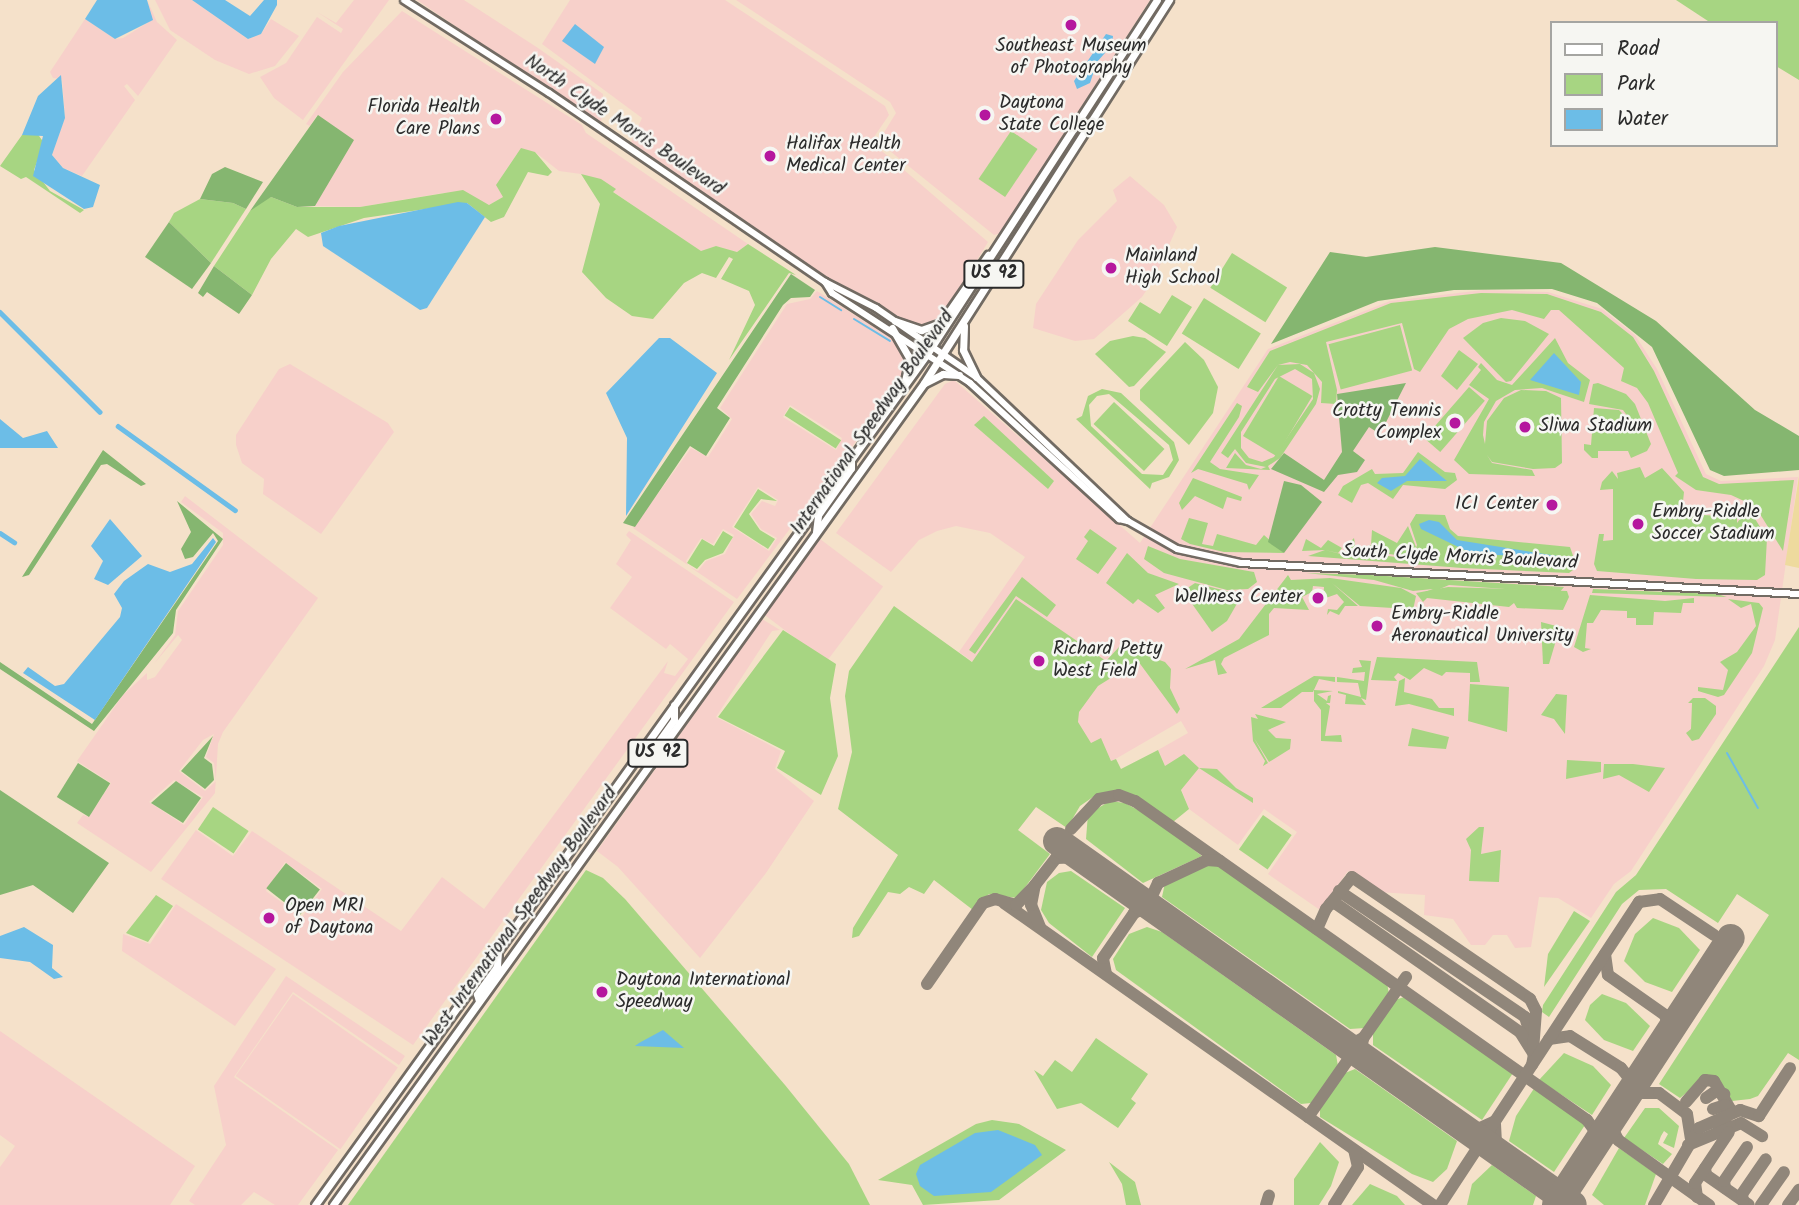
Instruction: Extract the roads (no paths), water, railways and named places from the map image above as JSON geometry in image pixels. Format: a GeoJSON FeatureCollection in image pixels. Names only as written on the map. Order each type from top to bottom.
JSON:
{"type":"FeatureCollection","features":[{"type":"Feature","properties":{"kind":"main road","name":"North Clyde Morris Boulevard"},"geometry":{"type":"LineString","coordinates":[[404,0],[549,93],[825,282],[832,293],[893,325],[929,351]]}},
{"type":"Feature","properties":{"kind":"main road"},"geometry":{"type":"LineString","coordinates":[[1160,0],[1160,14]]}},
{"type":"Feature","properties":{"kind":"main road","name":"International Speedway Boulevard"},"geometry":{"type":"LineString","coordinates":[[745,607],[929,351],[1142,23],[1160,0]]}},
{"type":"Feature","properties":{"kind":"main road","name":"International Speedway Boulevard"},"geometry":{"type":"LineString","coordinates":[[758,614],[941,358],[1169,0]]}},
{"type":"Feature","properties":{"kind":"main road"},"geometry":{"type":"LineString","coordinates":[[1115,83],[1142,33],[1142,23]]}},
{"type":"Feature","properties":{"kind":"main road"},"geometry":{"type":"LineString","coordinates":[[1045,192],[1044,184],[1064,153],[1063,146]]}},
{"type":"Feature","properties":{"kind":"main road"},"geometry":{"type":"LineString","coordinates":[[893,325],[921,330],[941,323],[982,260],[998,244]]}},
{"type":"Feature","properties":{"kind":"main road"},"geometry":{"type":"LineString","coordinates":[[965,320],[962,348],[976,377]]}},
{"type":"Feature","properties":{"kind":"main road"},"geometry":{"type":"LineString","coordinates":[[893,325],[910,359],[902,387]]}},
{"type":"Feature","properties":{"kind":"main road","name":"South Clyde Morris Boulevard"},"geometry":{"type":"LineString","coordinates":[[929,351],[976,377],[1128,521],[1177,549],[1228,562],[1799,594]]}},
{"type":"Feature","properties":{"kind":"main road","name":"South Clyde Morris Boulevard"},"geometry":{"type":"LineString","coordinates":[[941,358],[1119,519],[1128,521]]}},
{"type":"Feature","properties":{"kind":"main road"},"geometry":{"type":"LineString","coordinates":[[924,383],[943,374],[959,375]]}},
{"type":"Feature","properties":{"kind":"main road"},"geometry":{"type":"LineString","coordinates":[[816,533],[818,515],[851,468],[851,459]]}},
{"type":"Feature","properties":{"kind":"main road"},"geometry":{"type":"LineString","coordinates":[[802,527],[807,533],[803,550]]}},
{"type":"Feature","properties":{"kind":"main road","name":"West International Speedway Boulevard"},"geometry":{"type":"LineString","coordinates":[[314,1205],[745,607]]}},
{"type":"Feature","properties":{"kind":"main road","name":"West International Speedway Boulevard"},"geometry":{"type":"LineString","coordinates":[[333,1205],[758,614]]}},
{"type":"Feature","properties":{"kind":"main road"},"geometry":{"type":"LineString","coordinates":[[650,764],[648,756],[674,720],[674,705]]}},
{"type":"Feature","properties":{"kind":"main road"},"geometry":{"type":"LineString","coordinates":[[479,1001],[477,994],[497,966],[498,950]]}},
{"type":"Feature","properties":{"kind":"water"},"geometry":{"type":"Polygon","coordinates":[[[97,0],[147,0],[153,20],[115,39],[85,19],[97,0]]]}},
{"type":"Feature","properties":{"kind":"water"},"geometry":{"type":"Polygon","coordinates":[[[192,0],[225,0],[250,16],[264,0],[277,0],[277,5],[261,34],[248,39],[192,0]]]}},
{"type":"Feature","properties":{"kind":"water"},"geometry":{"type":"Polygon","coordinates":[[[575,24],[604,47],[595,64],[562,41],[575,24]]]}},
{"type":"Feature","properties":{"kind":"water"},"geometry":{"type":"Polygon","coordinates":[[[1106,34],[1113,36],[1112,45],[1097,62],[1090,83],[1077,89],[1074,81],[1106,34]]]}},
{"type":"Feature","properties":{"kind":"water"},"geometry":{"type":"Polygon","coordinates":[[[61,75],[65,118],[52,155],[63,168],[100,185],[93,207],[84,209],[33,176],[43,136],[22,135],[38,96],[61,75]]]}},
{"type":"Feature","properties":{"kind":"water"},"geometry":{"type":"Polygon","coordinates":[[[458,202],[467,203],[485,217],[427,308],[420,310],[323,246],[321,233],[339,226],[458,202]]]}},
{"type":"Feature","properties":{"kind":"water"},"geometry":{"type":"Polygon","coordinates":[[[659,338],[670,338],[717,373],[626,516],[627,438],[606,393],[659,338]]]}},
{"type":"Feature","properties":{"kind":"water"},"geometry":{"type":"Polygon","coordinates":[[[1554,353],[1581,382],[1579,395],[1530,380],[1554,353]]]}},
{"type":"Feature","properties":{"kind":"water"},"geometry":{"type":"Polygon","coordinates":[[[0,419],[23,438],[47,431],[58,448],[0,448],[0,419]]]}},
{"type":"Feature","properties":{"kind":"water"},"geometry":{"type":"Polygon","coordinates":[[[1420,459],[1447,481],[1407,481],[1391,491],[1377,483],[1382,478],[1405,476],[1420,459]]]}},
{"type":"Feature","properties":{"kind":"water"},"geometry":{"type":"Polygon","coordinates":[[[110,519],[142,556],[108,585],[94,579],[103,561],[91,546],[110,519]]]}},
{"type":"Feature","properties":{"kind":"water"},"geometry":{"type":"Polygon","coordinates":[[[1429,520],[1439,522],[1457,540],[1570,558],[1473,554],[1421,529],[1419,524],[1429,520]]]}},
{"type":"Feature","properties":{"kind":"water"},"geometry":{"type":"Polygon","coordinates":[[[213,538],[216,542],[95,720],[23,673],[28,667],[55,686],[64,684],[120,617],[122,608],[114,594],[124,581],[148,564],[170,572],[192,564],[213,538]]]}},
{"type":"Feature","properties":{"kind":"water"},"geometry":{"type":"Polygon","coordinates":[[[24,927],[53,945],[52,968],[63,977],[54,979],[30,962],[0,958],[0,936],[24,927]]]}},
{"type":"Feature","properties":{"kind":"water"},"geometry":{"type":"Polygon","coordinates":[[[663,1030],[684,1048],[635,1046],[639,1043],[663,1030]]]}},
{"type":"Feature","properties":{"kind":"water"},"geometry":{"type":"Polygon","coordinates":[[[998,1130],[1035,1145],[1042,1155],[991,1192],[934,1196],[920,1186],[916,1174],[920,1165],[975,1133],[998,1130]]]}},
{"type":"Feature","properties":{"kind":"waterway"},"geometry":{"type":"LineString","coordinates":[[820,297],[841,310]]}},
{"type":"Feature","properties":{"kind":"waterway"},"geometry":{"type":"LineString","coordinates":[[0,312],[100,412]]}},
{"type":"Feature","properties":{"kind":"waterway"},"geometry":{"type":"LineString","coordinates":[[854,319],[890,341]]}},
{"type":"Feature","properties":{"kind":"waterway"},"geometry":{"type":"LineString","coordinates":[[118,426],[235,510]]}},
{"type":"Feature","properties":{"kind":"waterway"},"geometry":{"type":"LineString","coordinates":[[0,533],[14,542]]}},
{"type":"Feature","properties":{"kind":"waterway"},"geometry":{"type":"LineString","coordinates":[[1727,753],[1758,808]]}},
{"type":"Feature","properties":{"kind":"place","name":"Southeast Museum of Photography"},"geometry":{"type":"Point","coordinates":[1071,25]}},
{"type":"Feature","properties":{"kind":"place","name":"Daytona State College"},"geometry":{"type":"Point","coordinates":[985,115]}},
{"type":"Feature","properties":{"kind":"place","name":"Florida Health Care Plans"},"geometry":{"type":"Point","coordinates":[496,119]}},
{"type":"Feature","properties":{"kind":"place","name":"Halifax Health Medical Center"},"geometry":{"type":"Point","coordinates":[770,156]}},
{"type":"Feature","properties":{"kind":"place","name":"Mainland High School"},"geometry":{"type":"Point","coordinates":[1111,268]}},
{"type":"Feature","properties":{"kind":"place","name":"Crotty Tennis Complex"},"geometry":{"type":"Point","coordinates":[1455,423]}},
{"type":"Feature","properties":{"kind":"place","name":"Sliwa Stadium"},"geometry":{"type":"Point","coordinates":[1525,427]}},
{"type":"Feature","properties":{"kind":"place","name":"ICI Center"},"geometry":{"type":"Point","coordinates":[1552,505]}},
{"type":"Feature","properties":{"kind":"place","name":"Embry-Riddle Soccer Stadium"},"geometry":{"type":"Point","coordinates":[1638,524]}},
{"type":"Feature","properties":{"kind":"place","name":"Wellness Center"},"geometry":{"type":"Point","coordinates":[1318,598]}},
{"type":"Feature","properties":{"kind":"place","name":"Embry-Riddle Aeronautical University"},"geometry":{"type":"Point","coordinates":[1377,626]}},
{"type":"Feature","properties":{"kind":"place","name":"Richard Petty West Field"},"geometry":{"type":"Point","coordinates":[1039,661]}},
{"type":"Feature","properties":{"kind":"place","name":"Open MRI of Daytona"},"geometry":{"type":"Point","coordinates":[269,918]}},
{"type":"Feature","properties":{"kind":"place","name":"Daytona International Speedway"},"geometry":{"type":"Point","coordinates":[602,992]}}]}
